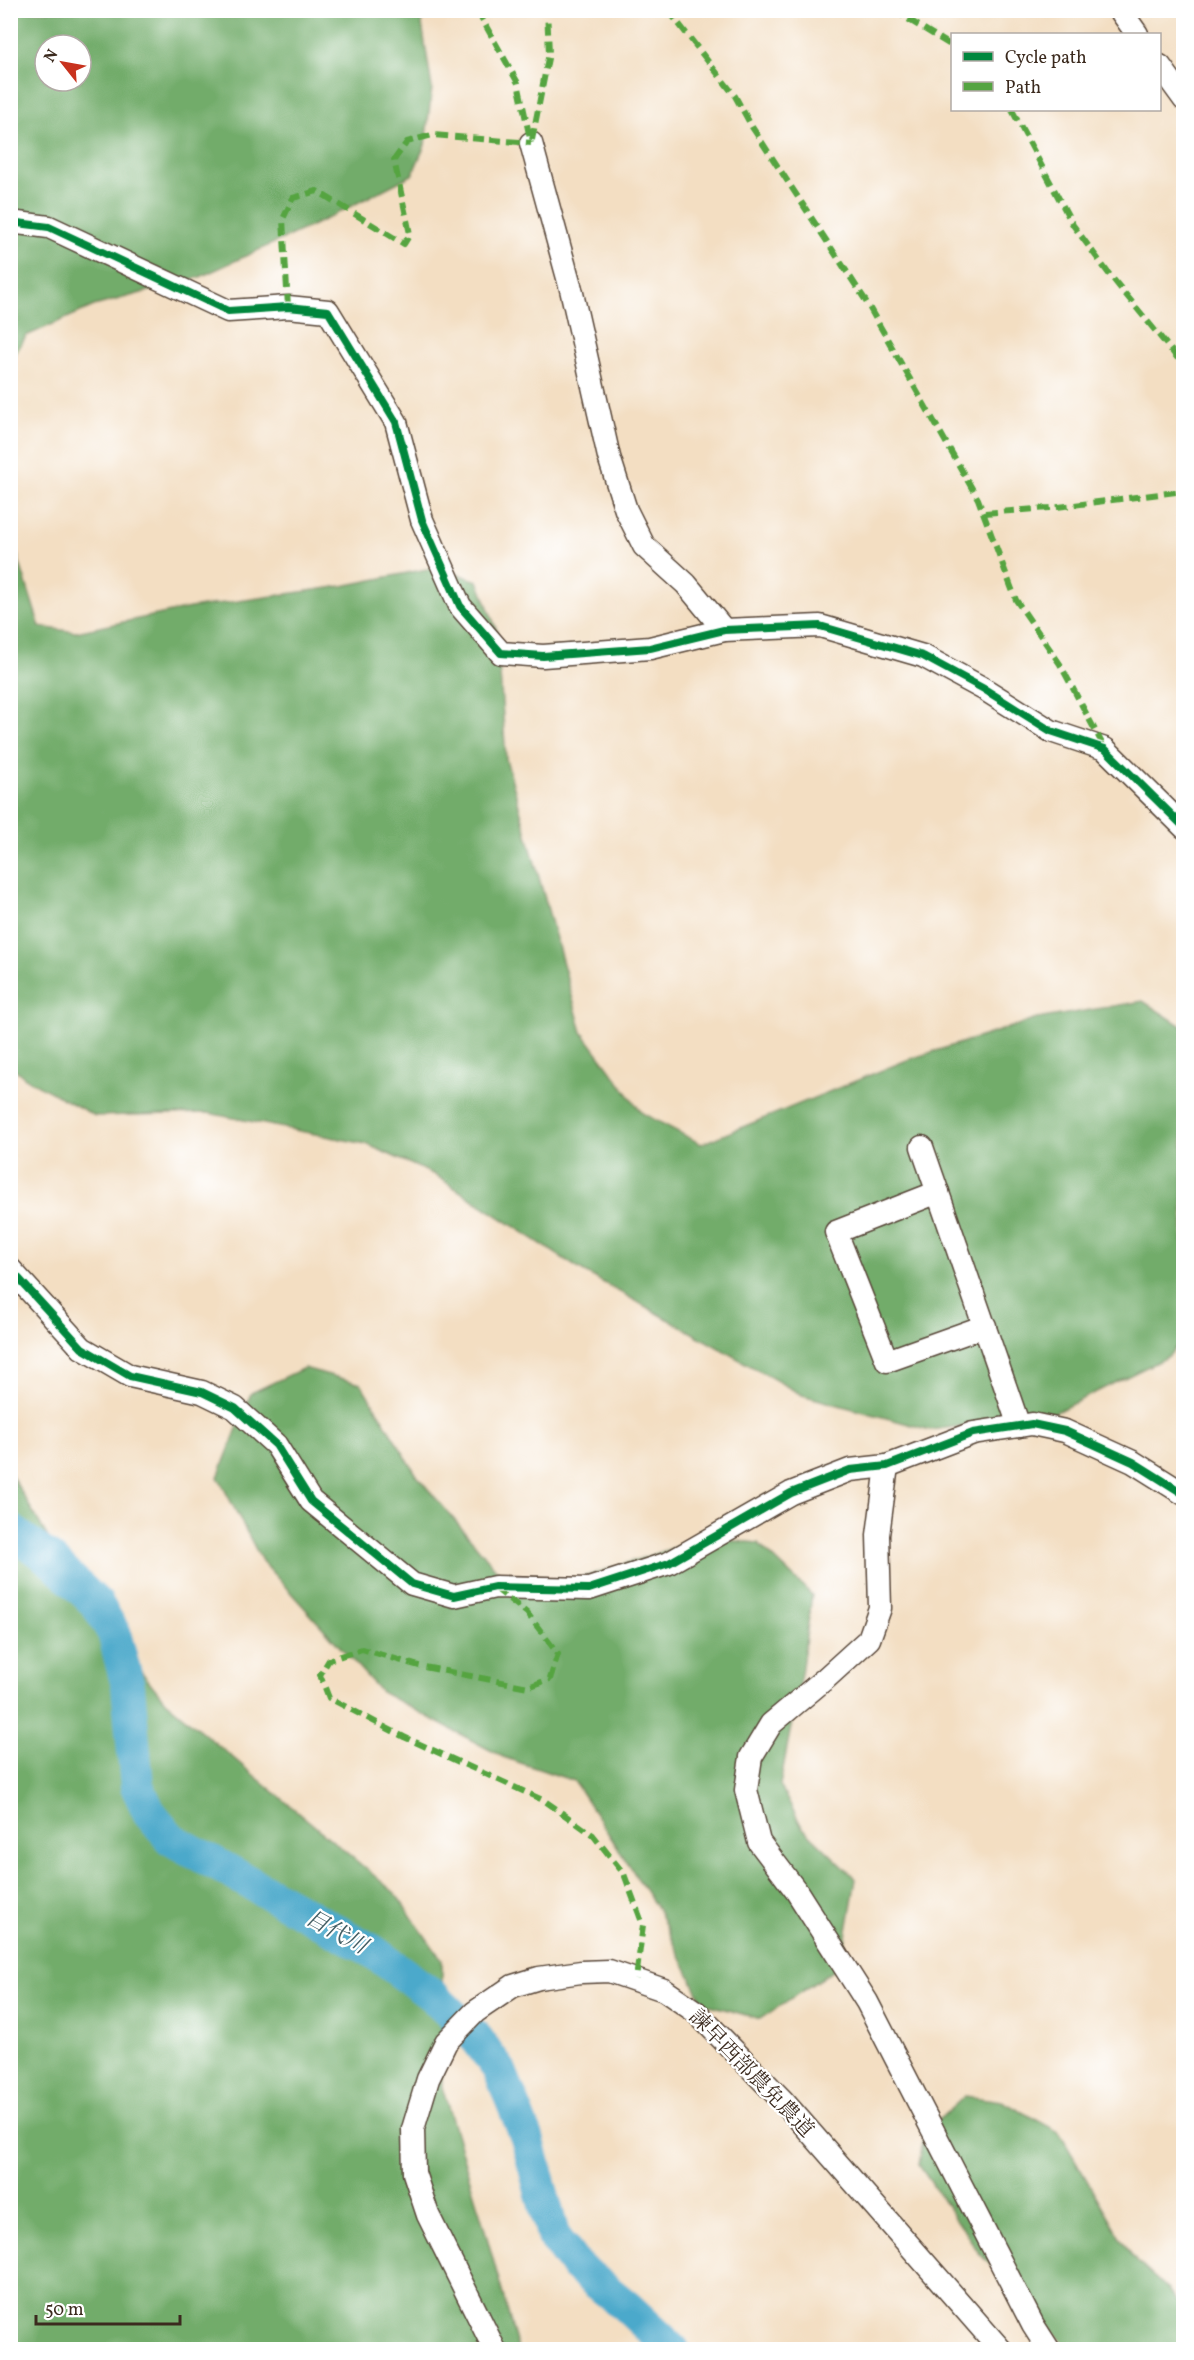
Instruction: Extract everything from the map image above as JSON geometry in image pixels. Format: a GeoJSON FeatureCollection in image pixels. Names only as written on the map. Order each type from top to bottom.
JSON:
{"type":"FeatureCollection","features":[{"type":"Feature","properties":{"kind":"street"},"geometry":{"type":"LineString","coordinates":[[1120,10],[1136,33]]}},
{"type":"Feature","properties":{"kind":"street"},"geometry":{"type":"LineString","coordinates":[[1161,67],[1184,99]]}},
{"type":"Feature","properties":{"kind":"street"},"geometry":{"type":"LineString","coordinates":[[531,143],[571,289],[609,457],[626,510],[644,546],[686,584],[723,630]]}},
{"type":"Feature","properties":{"kind":"street"},"geometry":{"type":"LineString","coordinates":[[10,222],[49,227],[228,311],[288,307],[328,311],[396,422],[422,520],[460,606],[501,653],[543,656],[650,648],[723,630],[820,626],[923,656],[984,689],[1051,731],[1105,749],[1184,827]]}},
{"type":"Feature","properties":{"kind":"street"},"geometry":{"type":"LineString","coordinates":[[922,1147],[1019,1426]]}},
{"type":"Feature","properties":{"kind":"street"},"geometry":{"type":"LineString","coordinates":[[938,1192],[836,1232],[887,1361],[985,1326]]}},
{"type":"Feature","properties":{"kind":"street"},"geometry":{"type":"LineString","coordinates":[[10,1269],[82,1348],[130,1376],[202,1392],[235,1408],[276,1445],[311,1501],[412,1584],[454,1596],[495,1587],[589,1589],[669,1563],[791,1493],[850,1470],[887,1466],[973,1432],[1032,1424],[1065,1431],[1133,1462],[1184,1494]]}},
{"type":"Feature","properties":{"kind":"street"},"geometry":{"type":"LineString","coordinates":[[887,1466],[878,1535],[880,1608],[869,1639],[771,1724],[752,1757],[746,1790],[759,1842],[797,1892],[867,2002],[1033,2325],[1049,2349]]}},
{"type":"Feature","properties":{"kind":"street","name":"諫早西部農免農道"},"geometry":{"type":"LineString","coordinates":[[495,2349],[428,2215],[414,2173],[414,2129],[428,2079],[446,2042],[475,2012],[513,1986],[539,1978],[609,1971],[664,1990],[696,2012],[783,2101],[1001,2349]]}},
{"type":"Feature","properties":{"kind":"green space"},"geometry":{"type":"Polygon","coordinates":[[[11,11],[420,11],[432,88],[425,145],[412,175],[324,220],[200,277],[94,306],[26,336],[11,361],[11,11]]]}},
{"type":"Feature","properties":{"kind":"green space"},"geometry":{"type":"Polygon","coordinates":[[[10,532],[40,627],[76,632],[190,608],[342,586],[437,567],[478,581],[497,631],[506,759],[582,1032],[642,1113],[701,1144],[907,1060],[1037,1019],[1143,1001],[1183,1027],[1183,1338],[1169,1356],[1050,1415],[930,1430],[802,1395],[581,1270],[435,1175],[366,1144],[208,1113],[95,1116],[25,1078],[10,1065],[10,532]]]}},
{"type":"Feature","properties":{"kind":"green space"},"geometry":{"type":"Polygon","coordinates":[[[304,1368],[361,1384],[418,1477],[501,1575],[562,1584],[704,1538],[758,1543],[812,1595],[801,1674],[780,1785],[802,1827],[856,1879],[841,1965],[760,2019],[703,2003],[657,1908],[574,1781],[503,1757],[381,1692],[262,1561],[218,1477],[251,1393],[304,1368]]]}},
{"type":"Feature","properties":{"kind":"green space"},"geometry":{"type":"Polygon","coordinates":[[[10,1473],[87,1604],[165,1701],[395,1893],[442,1960],[442,2087],[518,2349],[11,2349],[10,1473]]]}},
{"type":"Feature","properties":{"kind":"green space"},"geometry":{"type":"Polygon","coordinates":[[[965,2096],[1002,2101],[1059,2132],[1131,2256],[1168,2290],[1183,2308],[1183,2349],[1069,2349],[980,2254],[919,2165],[924,2133],[965,2096]]]}},
{"type":"Feature","properties":{"kind":"waterway","name":"目代川"},"geometry":{"type":"LineString","coordinates":[[10,1530],[51,1560],[97,1604],[114,1633],[128,1686],[137,1786],[149,1812],[171,1839],[371,1950],[432,1995],[477,2039],[500,2071],[527,2138],[553,2235],[575,2265],[626,2306],[673,2350]]}},
{"type":"Feature","properties":{"kind":"marked path"},"geometry":{"type":"LineString","coordinates":[[477,10],[518,83],[531,143]]}},
{"type":"Feature","properties":{"kind":"marked path"},"geometry":{"type":"LineString","coordinates":[[532,140],[549,53],[547,10]]}},
{"type":"Feature","properties":{"kind":"marked path"},"geometry":{"type":"LineString","coordinates":[[668,10],[735,96],[752,127],[864,298],[978,499],[1016,600],[1060,664],[1105,749]]}},
{"type":"Feature","properties":{"kind":"marked path"},"geometry":{"type":"LineString","coordinates":[[893,10],[951,45]]}},
{"type":"Feature","properties":{"kind":"marked path"},"geometry":{"type":"LineString","coordinates":[[1013,111],[1073,225],[1109,274],[1184,366]]}},
{"type":"Feature","properties":{"kind":"marked path"},"geometry":{"type":"LineString","coordinates":[[288,307],[283,219],[293,198],[317,191],[404,244],[410,234],[394,160],[407,142],[432,135],[531,143]]}},
{"type":"Feature","properties":{"kind":"marked path"},"geometry":{"type":"LineString","coordinates":[[985,513],[1050,508],[1184,491]]}},
{"type":"Feature","properties":{"kind":"marked path"},"geometry":{"type":"LineString","coordinates":[[495,1588],[527,1613],[558,1654],[550,1679],[528,1687],[419,1666],[362,1649],[329,1660],[320,1675],[329,1698],[404,1737],[545,1801],[593,1835],[624,1874],[643,1925],[636,1979]]}},
{"type":"Feature","properties":{"kind":"cycle path"},"geometry":{"type":"LineString","coordinates":[[10,222],[49,227],[228,311],[288,307],[328,311],[396,422],[422,520],[460,606],[501,653],[543,656],[650,648],[724,630],[820,626],[923,656],[984,689],[1051,731],[1105,749],[1184,827]]}},
{"type":"Feature","properties":{"kind":"cycle path"},"geometry":{"type":"LineString","coordinates":[[10,1269],[82,1348],[130,1376],[202,1392],[235,1408],[276,1445],[311,1501],[412,1584],[454,1596],[495,1587],[589,1589],[669,1563],[791,1493],[850,1470],[887,1466],[973,1433],[1032,1424],[1065,1431],[1133,1462],[1184,1494]]}}]}
